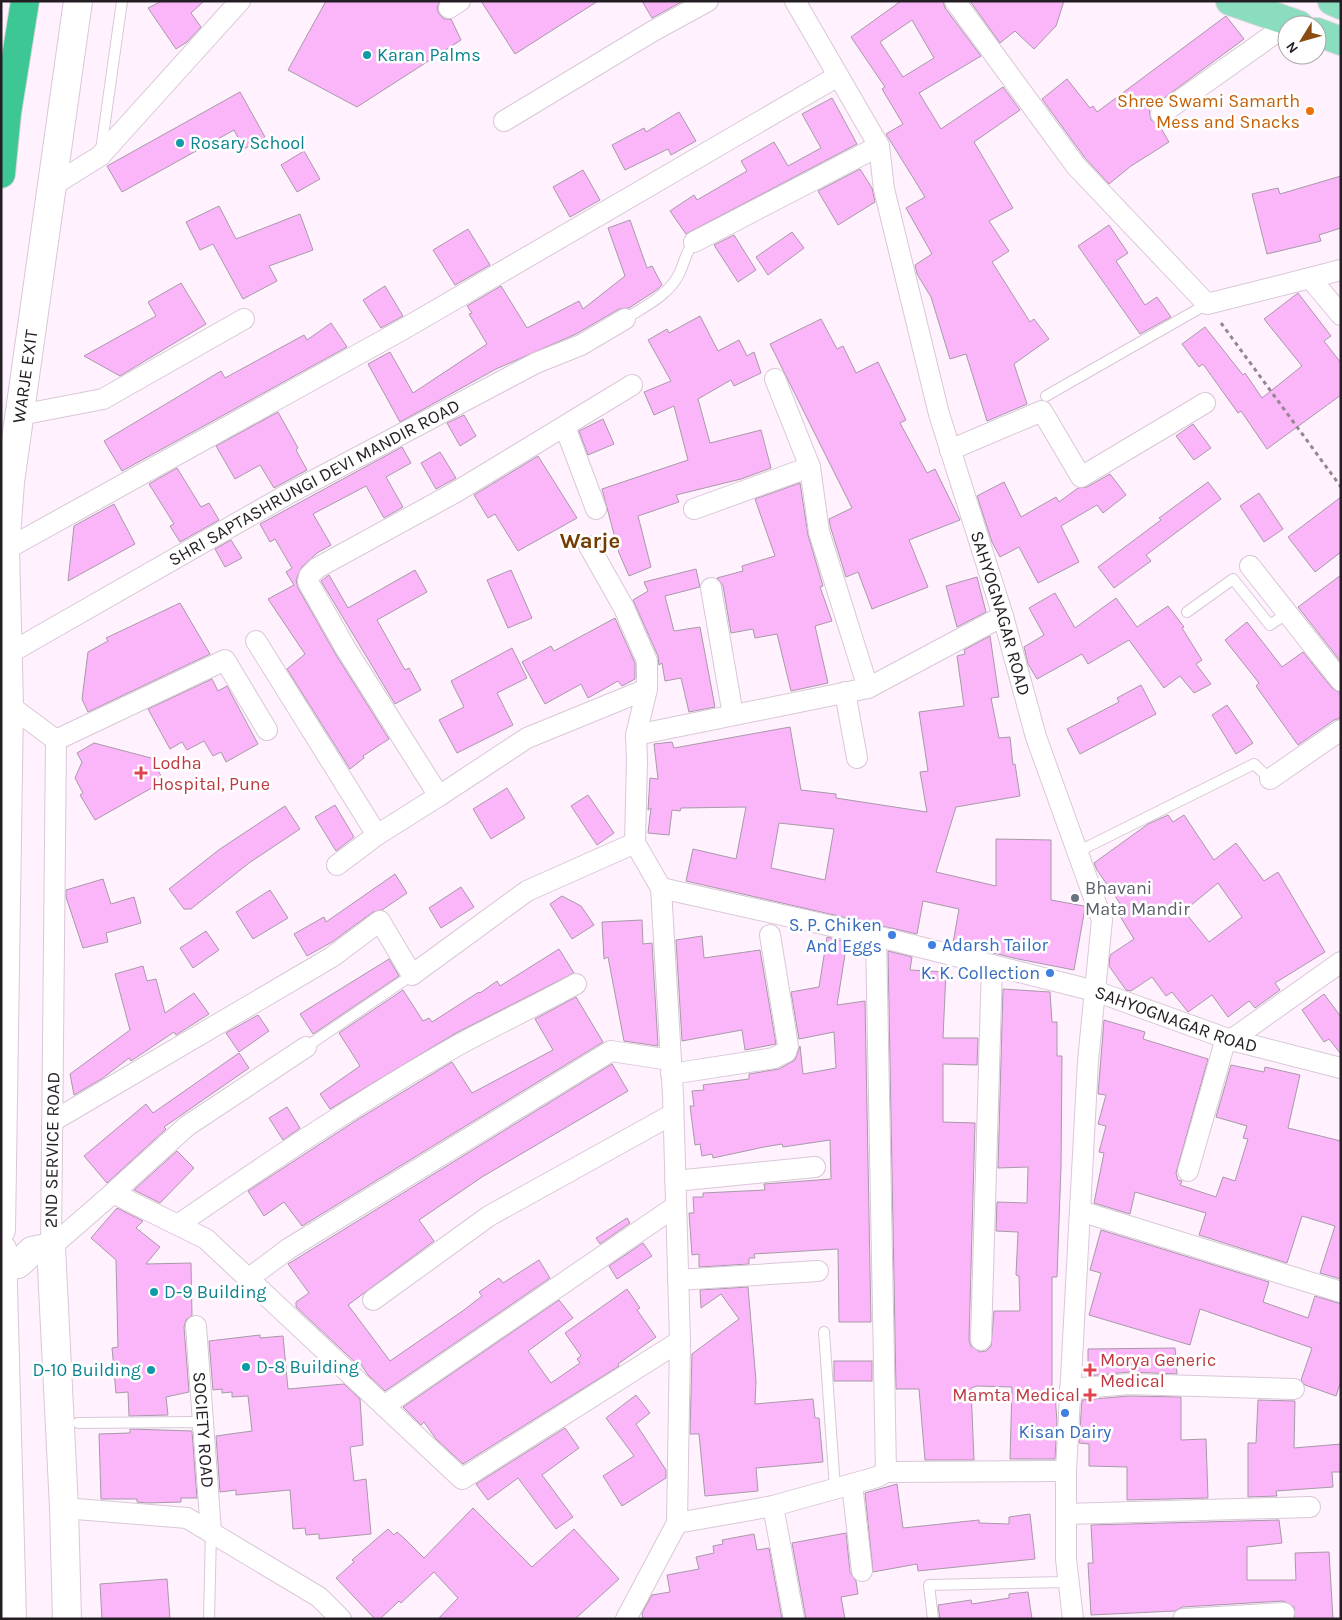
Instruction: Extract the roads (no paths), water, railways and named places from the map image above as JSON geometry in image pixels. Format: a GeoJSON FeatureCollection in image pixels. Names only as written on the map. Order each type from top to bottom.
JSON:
{"type":"FeatureCollection","features":[{"type":"Feature","properties":{"kind":"highway"},"geometry":{"type":"LineString","coordinates":[[1,174],[7,112],[25,1]]}},
{"type":"Feature","properties":{"kind":"main road"},"geometry":{"type":"LineString","coordinates":[[1230,1],[1277,17]]}},
{"type":"Feature","properties":{"kind":"main road"},"geometry":{"type":"LineString","coordinates":[[1332,1],[1341,4]]}},
{"type":"Feature","properties":{"kind":"main road"},"geometry":{"type":"LineString","coordinates":[[1327,36],[1341,41]]}},
{"type":"Feature","properties":{"kind":"street","name":"WARJE EXIT"},"geometry":{"type":"LineString","coordinates":[[1,1230],[9,705],[5,550],[10,482],[78,1]]}},
{"type":"Feature","properties":{"kind":"street"},"geometry":{"type":"LineString","coordinates":[[52,186],[100,156],[240,1]]}},
{"type":"Feature","properties":{"kind":"street"},"geometry":{"type":"LineString","coordinates":[[504,122],[653,31],[708,1]]}},
{"type":"Feature","properties":{"kind":"street","name":"SAHYOGNAGAR ROAD"},"geometry":{"type":"LineString","coordinates":[[795,1],[879,146],[884,189],[938,414],[1003,616],[1036,738],[1102,920],[1095,991],[1229,1039],[1341,1068]]}},
{"type":"Feature","properties":{"kind":"street"},"geometry":{"type":"LineString","coordinates":[[956,1],[1076,166],[1207,304],[1341,270]]}},
{"type":"Feature","properties":{"kind":"street"},"geometry":{"type":"LineString","coordinates":[[1161,114],[1277,35]]}},
{"type":"Feature","properties":{"kind":"street"},"geometry":{"type":"LineString","coordinates":[[5,550],[402,330],[838,76]]}},
{"type":"Feature","properties":{"kind":"street"},"geometry":{"type":"LineString","coordinates":[[694,242],[879,146]]}},
{"type":"Feature","properties":{"kind":"street"},"geometry":{"type":"LineString","coordinates":[[1310,278],[1341,315]]}},
{"type":"Feature","properties":{"kind":"street"},"geometry":{"type":"LineString","coordinates":[[20,415],[103,399],[244,319]]}},
{"type":"Feature","properties":{"kind":"street","name":"SHRI SAPTASHRUNGI DEVI MANDIR ROAD"},"geometry":{"type":"LineString","coordinates":[[8,654],[296,489],[536,363],[581,344],[625,319]]}},
{"type":"Feature","properties":{"kind":"street"},"geometry":{"type":"LineString","coordinates":[[775,379],[810,467],[819,532],[868,688]]}},
{"type":"Feature","properties":{"kind":"street"},"geometry":{"type":"LineString","coordinates":[[439,796],[346,649],[308,582],[309,576],[317,568],[456,492],[632,385]]}},
{"type":"Feature","properties":{"kind":"street"},"geometry":{"type":"LineString","coordinates":[[950,450],[1042,411],[1081,476],[1205,403]]}},
{"type":"Feature","properties":{"kind":"street"},"geometry":{"type":"LineString","coordinates":[[565,427],[596,509]]}},
{"type":"Feature","properties":{"kind":"street"},"geometry":{"type":"LineString","coordinates":[[694,509],[810,467]]}},
{"type":"Feature","properties":{"kind":"street"},"geometry":{"type":"LineString","coordinates":[[589,546],[624,608],[647,661],[647,689],[636,734],[635,843],[661,888],[673,1114],[680,1341],[678,1522],[626,1619]]}},
{"type":"Feature","properties":{"kind":"street"},"geometry":{"type":"LineString","coordinates":[[1250,566],[1286,614],[1341,681]]}},
{"type":"Feature","properties":{"kind":"street"},"geometry":{"type":"LineString","coordinates":[[710,588],[733,715]]}},
{"type":"Feature","properties":{"kind":"street"},"geometry":{"type":"LineString","coordinates":[[636,734],[868,688],[1003,616]]}},
{"type":"Feature","properties":{"kind":"street"},"geometry":{"type":"LineString","coordinates":[[256,641],[377,836]]}},
{"type":"Feature","properties":{"kind":"street"},"geometry":{"type":"LineString","coordinates":[[9,705],[56,740],[225,660],[267,730]]}},
{"type":"Feature","properties":{"kind":"street"},"geometry":{"type":"LineString","coordinates":[[337,866],[377,836],[527,738],[647,689]]}},
{"type":"Feature","properties":{"kind":"street"},"geometry":{"type":"LineString","coordinates":[[845,692],[857,758]]}},
{"type":"Feature","properties":{"kind":"street"},"geometry":{"type":"LineString","coordinates":[[1270,780],[1341,730]]}},
{"type":"Feature","properties":{"kind":"street","name":"2ND SERVICE ROAD"},"geometry":{"type":"LineString","coordinates":[[56,740],[53,1121],[42,1249],[64,1508],[67,1619]]}},
{"type":"Feature","properties":{"kind":"street"},"geometry":{"type":"LineString","coordinates":[[53,1121],[332,957],[380,921],[412,975],[527,891],[635,843]]}},
{"type":"Feature","properties":{"kind":"street"},"geometry":{"type":"LineString","coordinates":[[661,888],[876,936],[1095,991],[1088,1061],[1066,1471],[1068,1582],[1073,1619]]}},
{"type":"Feature","properties":{"kind":"street"},"geometry":{"type":"LineString","coordinates":[[248,1279],[288,1250],[611,1051],[671,1067],[774,1058],[786,1052],[788,1046],[770,935]]}},
{"type":"Feature","properties":{"kind":"street"},"geometry":{"type":"LineString","coordinates":[[876,936],[886,1472]]}},
{"type":"Feature","properties":{"kind":"street"},"geometry":{"type":"LineString","coordinates":[[1188,1171],[1229,1039],[1341,962]]}},
{"type":"Feature","properties":{"kind":"street"},"geometry":{"type":"LineString","coordinates":[[981,1340],[992,965]]}},
{"type":"Feature","properties":{"kind":"street"},"geometry":{"type":"LineString","coordinates":[[179,1224],[275,1158],[386,1089],[462,1044],[576,984]]}},
{"type":"Feature","properties":{"kind":"street"},"geometry":{"type":"LineString","coordinates":[[2,1266],[18,1264],[42,1249],[113,1193],[187,1126],[306,1046]]}},
{"type":"Feature","properties":{"kind":"street"},"geometry":{"type":"LineString","coordinates":[[373,1300],[489,1216],[673,1114]]}},
{"type":"Feature","properties":{"kind":"street"},"geometry":{"type":"LineString","coordinates":[[675,1181],[815,1167]]}},
{"type":"Feature","properties":{"kind":"street"},"geometry":{"type":"LineString","coordinates":[[113,1193],[206,1239],[462,1479],[680,1341]]}},
{"type":"Feature","properties":{"kind":"street"},"geometry":{"type":"LineString","coordinates":[[384,1406],[676,1206]]}},
{"type":"Feature","properties":{"kind":"street"},"geometry":{"type":"LineString","coordinates":[[1080,1211],[1341,1292]]}},
{"type":"Feature","properties":{"kind":"street"},"geometry":{"type":"LineString","coordinates":[[12,1619],[3,1389],[1,1236],[18,1236],[42,1249]]}},
{"type":"Feature","properties":{"kind":"street"},"geometry":{"type":"LineString","coordinates":[[678,1280],[818,1271]]}},
{"type":"Feature","properties":{"kind":"street","name":"SOCIETY ROAD"},"geometry":{"type":"LineString","coordinates":[[196,1326],[207,1530]]}},
{"type":"Feature","properties":{"kind":"street"},"geometry":{"type":"LineString","coordinates":[[1070,1389],[1129,1384],[1294,1389]]}},
{"type":"Feature","properties":{"kind":"street"},"geometry":{"type":"LineString","coordinates":[[678,1522],[773,1506],[886,1472],[1066,1471]]}},
{"type":"Feature","properties":{"kind":"street"},"geometry":{"type":"LineString","coordinates":[[843,1486],[862,1571]]}},
{"type":"Feature","properties":{"kind":"street"},"geometry":{"type":"LineString","coordinates":[[773,1506],[794,1619]]}},
{"type":"Feature","properties":{"kind":"street"},"geometry":{"type":"LineString","coordinates":[[1066,1514],[1310,1507]]}},
{"type":"Feature","properties":{"kind":"street"},"geometry":{"type":"LineString","coordinates":[[64,1508],[187,1518],[319,1597],[341,1619]]}},
{"type":"Feature","properties":{"kind":"street"},"geometry":{"type":"LineString","coordinates":[[1183,1619],[1284,1612]]}},
{"type":"Feature","properties":{"kind":"lane"},"geometry":{"type":"LineString","coordinates":[[100,156],[122,1]]}},
{"type":"Feature","properties":{"kind":"lane"},"geometry":{"type":"LineString","coordinates":[[625,319],[666,291],[679,274],[686,252],[694,242]]}},
{"type":"Feature","properties":{"kind":"lane"},"geometry":{"type":"LineString","coordinates":[[1046,396],[1207,304]]}},
{"type":"Feature","properties":{"kind":"lane"},"geometry":{"type":"LineString","coordinates":[[1187,612],[1233,579],[1270,625],[1286,614]]}},
{"type":"Feature","properties":{"kind":"lane"},"geometry":{"type":"LineString","coordinates":[[1077,852],[1254,764],[1270,780]]}},
{"type":"Feature","properties":{"kind":"lane"},"geometry":{"type":"LineString","coordinates":[[306,1046],[412,975]]}},
{"type":"Feature","properties":{"kind":"lane"},"geometry":{"type":"LineString","coordinates":[[824,1332],[843,1486]]}},
{"type":"Feature","properties":{"kind":"lane"},"geometry":{"type":"LineString","coordinates":[[78,1423],[198,1422],[207,1530],[209,1619]]}},
{"type":"Feature","properties":{"kind":"lane"},"geometry":{"type":"LineString","coordinates":[[933,1619],[928,1585],[1068,1582]]}},
{"type":"Feature","properties":{"kind":"place","name":"Karan Palms"},"geometry":{"type":"Point","coordinates":[367,55]}},
{"type":"Feature","properties":{"kind":"place","name":"Shree Swami Samarth Mess and Snacks"},"geometry":{"type":"Point","coordinates":[1310,111]}},
{"type":"Feature","properties":{"kind":"place","name":"Rosary School"},"geometry":{"type":"Point","coordinates":[180,143]}},
{"type":"Feature","properties":{"kind":"place","name":"Lodha Hospital, Pune"},"geometry":{"type":"Point","coordinates":[141,773]}},
{"type":"Feature","properties":{"kind":"place","name":"Bhavani Mata Mandir"},"geometry":{"type":"Point","coordinates":[1075,898]}},
{"type":"Feature","properties":{"kind":"place","name":"S. P. Chiken And Eggs"},"geometry":{"type":"Point","coordinates":[892,935]}},
{"type":"Feature","properties":{"kind":"place","name":"Adarsh Tailor"},"geometry":{"type":"Point","coordinates":[932,945]}},
{"type":"Feature","properties":{"kind":"place","name":"K. K. Collection"},"geometry":{"type":"Point","coordinates":[1050,973]}},
{"type":"Feature","properties":{"kind":"place","name":"D-9 Building"},"geometry":{"type":"Point","coordinates":[154,1292]}},
{"type":"Feature","properties":{"kind":"place","name":"D-8 Building"},"geometry":{"type":"Point","coordinates":[246,1367]}},
{"type":"Feature","properties":{"kind":"place","name":"D-10 Building"},"geometry":{"type":"Point","coordinates":[151,1370]}},
{"type":"Feature","properties":{"kind":"place","name":"Morya Generic Medical"},"geometry":{"type":"Point","coordinates":[1090,1370]}},
{"type":"Feature","properties":{"kind":"place","name":"Mamta Medical"},"geometry":{"type":"Point","coordinates":[1090,1395]}},
{"type":"Feature","properties":{"kind":"place","name":"Kisan Dairy"},"geometry":{"type":"Point","coordinates":[1065,1413]}},
{"type":"Feature","properties":{"kind":"district","name":"Warje"},"geometry":{"type":"Point","coordinates":[590,541]}}]}
